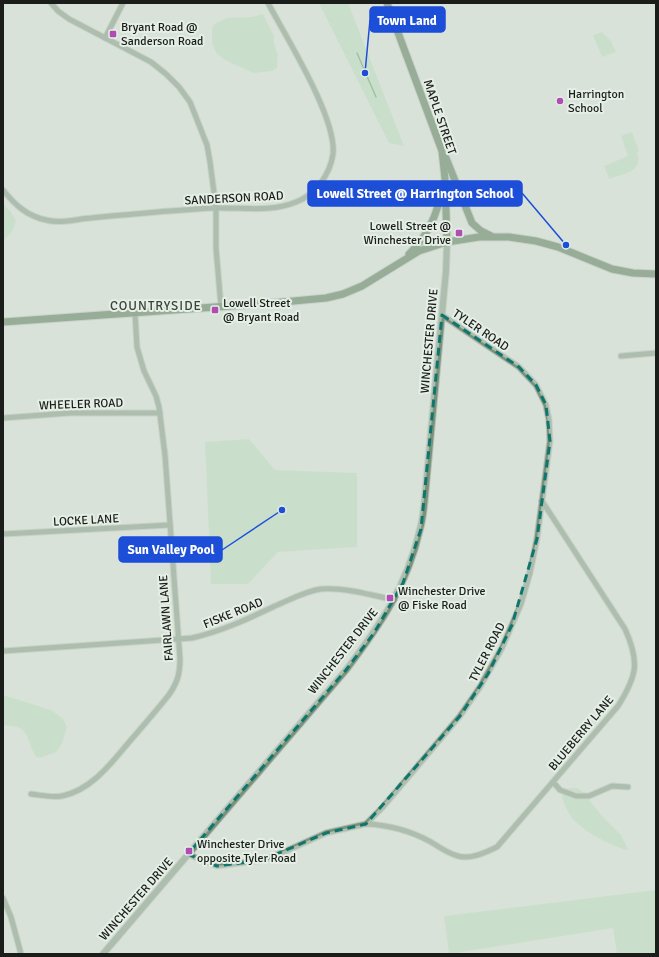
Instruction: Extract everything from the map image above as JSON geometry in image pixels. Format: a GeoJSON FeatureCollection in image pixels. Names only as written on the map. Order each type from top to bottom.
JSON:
{"type":"FeatureCollection","features":[{"type":"Feature","properties":{"kind":"main road","name":"MAPLE STREET"},"geometry":{"type":"LineString","coordinates":[[387,3],[442,151],[447,242]]}},
{"type":"Feature","properties":{"kind":"main road"},"geometry":{"type":"LineString","coordinates":[[442,151],[472,223],[481,231],[494,237]]}},
{"type":"Feature","properties":{"kind":"main road"},"geometry":{"type":"LineString","coordinates":[[386,272],[413,250],[429,228],[436,214],[440,199],[444,166]]}},
{"type":"Feature","properties":{"kind":"main road"},"geometry":{"type":"LineString","coordinates":[[3,322],[308,301],[326,298],[358,288],[386,272],[414,253],[447,242],[470,238],[494,237],[536,240],[558,247],[612,269],[633,273],[656,274]]}},
{"type":"Feature","properties":{"kind":"street"},"geometry":{"type":"LineString","coordinates":[[52,3],[69,19],[151,62],[179,87],[190,102],[207,145],[216,208],[216,248],[221,307]]}},
{"type":"Feature","properties":{"kind":"street"},"geometry":{"type":"LineString","coordinates":[[105,38],[123,3]]}},
{"type":"Feature","properties":{"kind":"street","name":"SANDERSON ROAD"},"geometry":{"type":"LineString","coordinates":[[3,190],[22,210],[37,218],[54,222],[216,208],[278,207],[295,203],[303,199],[316,188],[326,175],[332,161],[332,140],[328,124],[307,77],[268,3]]}},
{"type":"Feature","properties":{"kind":"street","name":"WINCHESTER DRIVE"},"geometry":{"type":"LineString","coordinates":[[103,954],[346,670],[374,633],[403,583],[421,529],[430,458],[446,271],[447,242]]}},
{"type":"Feature","properties":{"kind":"street","name":"FAIRLAWN LANE"},"geometry":{"type":"LineString","coordinates":[[31,794],[54,797],[64,796],[84,787],[100,775],[168,696],[175,686],[178,678],[180,668],[166,462],[160,413],[156,396],[144,371],[137,348],[135,313]]}},
{"type":"Feature","properties":{"kind":"street","name":"TYLER ROAD"},"geometry":{"type":"LineString","coordinates":[[366,824],[383,807],[460,716],[488,674],[502,648],[521,604],[530,573],[537,539],[550,441],[549,420],[546,406],[536,385],[519,367],[442,315]]}},
{"type":"Feature","properties":{"kind":"street"},"geometry":{"type":"LineString","coordinates":[[621,356],[656,353]]}},
{"type":"Feature","properties":{"kind":"street","name":"WHEELER ROAD"},"geometry":{"type":"LineString","coordinates":[[3,418],[70,414],[160,413]]}},
{"type":"Feature","properties":{"kind":"street","name":"BLUEBERRY LANE"},"geometry":{"type":"LineString","coordinates":[[366,824],[402,829],[459,856],[472,856],[497,847],[618,706],[628,691],[636,664],[632,644],[625,629],[542,501]]}},
{"type":"Feature","properties":{"kind":"street","name":"LOCKE LANE"},"geometry":{"type":"LineString","coordinates":[[3,534],[170,525]]}},
{"type":"Feature","properties":{"kind":"street","name":"FISKE ROAD"},"geometry":{"type":"LineString","coordinates":[[3,651],[192,638],[211,634],[230,627],[295,597],[320,589],[330,589],[394,600]]}},
{"type":"Feature","properties":{"kind":"street"},"geometry":{"type":"LineString","coordinates":[[553,782],[560,790],[576,796],[589,796],[612,786],[628,788]]}},
{"type":"Feature","properties":{"kind":"street"},"geometry":{"type":"LineString","coordinates":[[188,854],[203,862],[217,866],[235,865],[262,860],[326,833],[366,824]]}},
{"type":"Feature","properties":{"kind":"street"},"geometry":{"type":"LineString","coordinates":[[3,898],[11,917],[20,954]]}},
{"type":"Feature","properties":{"kind":"highlighted area"},"geometry":{"type":"Polygon","coordinates":[[[442,315],[519,367],[536,385],[546,405],[550,441],[537,539],[512,625],[488,674],[460,716],[366,824],[326,833],[263,860],[217,866],[203,861],[188,854],[346,670],[374,633],[403,583],[421,529],[442,315]]]}},
{"type":"Feature","properties":{"kind":"green space"},"geometry":{"type":"Polygon","coordinates":[[[319,3],[348,3],[404,146],[389,143],[319,3]]]}},
{"type":"Feature","properties":{"kind":"green space"},"geometry":{"type":"Polygon","coordinates":[[[263,14],[274,36],[274,44],[278,55],[277,68],[272,71],[253,73],[225,60],[217,54],[212,44],[212,28],[214,24],[227,18],[251,17],[263,14]]]}},
{"type":"Feature","properties":{"kind":"green space"},"geometry":{"type":"Polygon","coordinates":[[[602,32],[611,41],[616,52],[602,57],[593,35],[602,32]]]}},
{"type":"Feature","properties":{"kind":"green space"},"geometry":{"type":"Polygon","coordinates":[[[632,132],[639,151],[637,152],[638,164],[626,174],[609,179],[604,166],[628,156],[621,136],[632,132]]]}},
{"type":"Feature","properties":{"kind":"green space"},"geometry":{"type":"Polygon","coordinates":[[[3,204],[11,212],[16,221],[13,230],[3,241],[3,204]]]}},
{"type":"Feature","properties":{"kind":"green space"},"geometry":{"type":"Polygon","coordinates":[[[249,439],[275,470],[357,473],[357,547],[278,552],[248,584],[211,584],[205,442],[249,439]]]}},
{"type":"Feature","properties":{"kind":"green space"},"geometry":{"type":"Polygon","coordinates":[[[3,695],[51,710],[63,719],[67,727],[62,744],[56,752],[40,758],[36,757],[23,730],[18,727],[3,726],[3,695]]]}},
{"type":"Feature","properties":{"kind":"green space"},"geometry":{"type":"Polygon","coordinates":[[[577,788],[582,791],[603,817],[621,835],[628,849],[625,850],[601,839],[585,829],[571,817],[562,796],[567,789],[577,788]]]}},
{"type":"Feature","properties":{"kind":"green space"},"geometry":{"type":"Polygon","coordinates":[[[656,890],[656,954],[617,954],[613,928],[449,954],[444,916],[656,890]]]}},
{"type":"Feature","properties":{"kind":"waterway"},"geometry":{"type":"LineString","coordinates":[[357,53],[376,97]]}},
{"type":"Feature","properties":{"kind":"place","name":"Bryant Road @ Sanderson Road"},"geometry":{"type":"Point","coordinates":[113,34]}},
{"type":"Feature","properties":{"kind":"place","name":"Town Land"},"geometry":{"type":"Point","coordinates":[365,73]}},
{"type":"Feature","properties":{"kind":"place","name":"Harrington School"},"geometry":{"type":"Point","coordinates":[560,101]}},
{"type":"Feature","properties":{"kind":"place","name":"Lowell Street @ Winchester Drive"},"geometry":{"type":"Point","coordinates":[459,233]}},
{"type":"Feature","properties":{"kind":"place","name":"Lowell Street @ Harrington School"},"geometry":{"type":"Point","coordinates":[566,245]}},
{"type":"Feature","properties":{"kind":"place","name":"Lowell Street @ Bryant Road"},"geometry":{"type":"Point","coordinates":[215,310]}},
{"type":"Feature","properties":{"kind":"place","name":"Sun Valley Pool"},"geometry":{"type":"Point","coordinates":[282,510]}},
{"type":"Feature","properties":{"kind":"place","name":"Winchester Drive @ Fiske Road"},"geometry":{"type":"Point","coordinates":[390,598]}},
{"type":"Feature","properties":{"kind":"place","name":"Winchester Drive opposite Tyler Road"},"geometry":{"type":"Point","coordinates":[189,851]}},
{"type":"Feature","properties":{"kind":"district","name":"COUNTRYSIDE"},"geometry":{"type":"Point","coordinates":[156,305]}}]}
